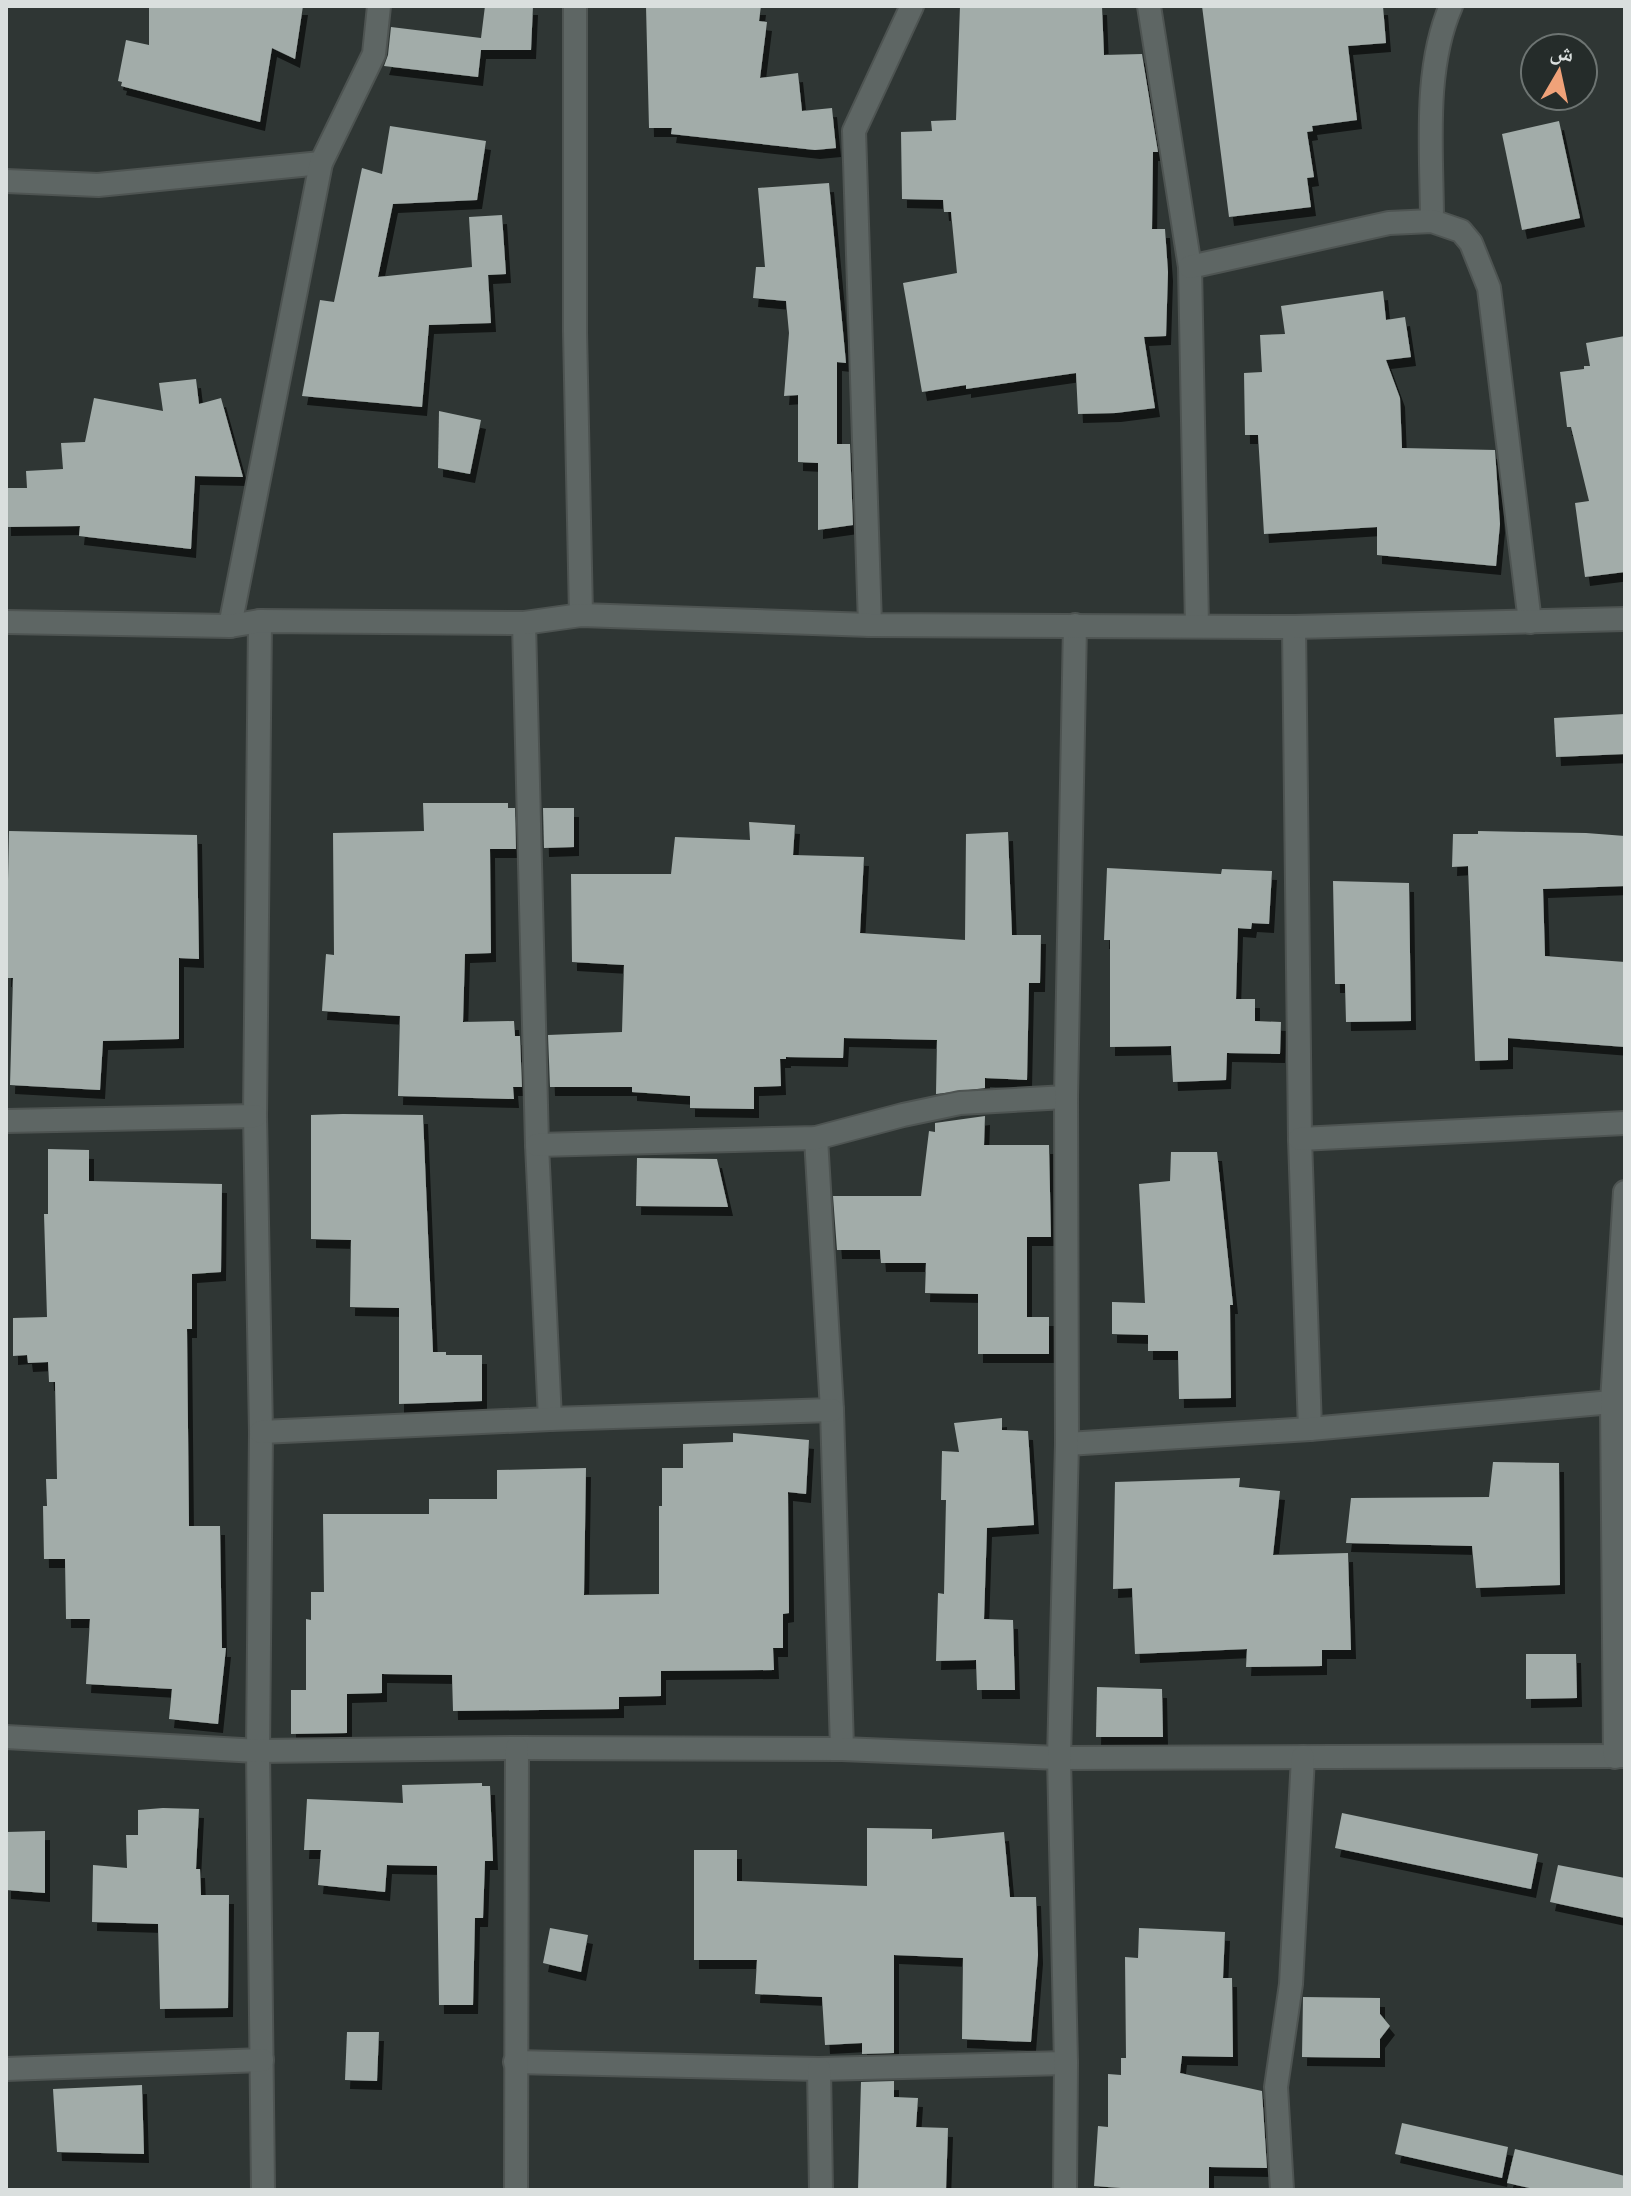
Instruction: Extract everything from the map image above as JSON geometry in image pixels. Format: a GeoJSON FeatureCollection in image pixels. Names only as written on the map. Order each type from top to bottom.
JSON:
{"type":"FeatureCollection","features":[{"type":"Feature","properties":{"kind":"street"},"geometry":{"type":"LineString","coordinates":[[230,626],[321,163],[374,54],[379,6]]}},
{"type":"Feature","properties":{"kind":"street"},"geometry":{"type":"LineString","coordinates":[[575,6],[575,332],[581,615]]}},
{"type":"Feature","properties":{"kind":"street"},"geometry":{"type":"LineString","coordinates":[[870,625],[854,131],[912,6]]}},
{"type":"Feature","properties":{"kind":"street"},"geometry":{"type":"LineString","coordinates":[[1149,6],[1190,267],[1197,626]]}},
{"type":"Feature","properties":{"kind":"street"},"geometry":{"type":"LineString","coordinates":[[1432,221],[1433,69],[1451,6]]}},
{"type":"Feature","properties":{"kind":"street"},"geometry":{"type":"LineString","coordinates":[[6,181],[98,185],[321,163]]}},
{"type":"Feature","properties":{"kind":"street"},"geometry":{"type":"LineString","coordinates":[[1190,267],[1389,223],[1432,221],[1461,231],[1471,243],[1489,288],[1530,622]]}},
{"type":"Feature","properties":{"kind":"street"},"geometry":{"type":"LineString","coordinates":[[6,622],[230,626],[260,621],[524,623],[581,615],[870,625],[1294,627],[1625,619]]}},
{"type":"Feature","properties":{"kind":"street"},"geometry":{"type":"LineString","coordinates":[[260,621],[255,1116],[261,1432],[258,1751],[263,2190]]}},
{"type":"Feature","properties":{"kind":"street"},"geometry":{"type":"LineString","coordinates":[[524,623],[537,1145],[550,1419]]}},
{"type":"Feature","properties":{"kind":"street"},"geometry":{"type":"LineString","coordinates":[[1065,2190],[1066,2063],[1059,1758],[1067,1444],[1066,1097],[1075,625]]}},
{"type":"Feature","properties":{"kind":"street"},"geometry":{"type":"LineString","coordinates":[[1294,627],[1300,1139],[1310,1429]]}},
{"type":"Feature","properties":{"kind":"street"},"geometry":{"type":"LineString","coordinates":[[537,1145],[816,1138],[960,1103],[1066,1097]]}},
{"type":"Feature","properties":{"kind":"street"},"geometry":{"type":"LineString","coordinates":[[6,1121],[255,1116]]}},
{"type":"Feature","properties":{"kind":"street"},"geometry":{"type":"LineString","coordinates":[[1300,1139],[1625,1123]]}},
{"type":"Feature","properties":{"kind":"street"},"geometry":{"type":"LineString","coordinates":[[816,1138],[832,1410],[842,1749]]}},
{"type":"Feature","properties":{"kind":"street"},"geometry":{"type":"LineString","coordinates":[[6,1737],[258,1751],[842,1749],[1059,1758],[1620,1756],[1612,1402],[1625,1192]]}},
{"type":"Feature","properties":{"kind":"street"},"geometry":{"type":"LineString","coordinates":[[1067,1444],[1310,1429],[1612,1402]]}},
{"type":"Feature","properties":{"kind":"street"},"geometry":{"type":"LineString","coordinates":[[261,1432],[832,1410]]}},
{"type":"Feature","properties":{"kind":"street"},"geometry":{"type":"LineString","coordinates":[[516,2190],[517,1748]]}},
{"type":"Feature","properties":{"kind":"street"},"geometry":{"type":"LineString","coordinates":[[1282,2190],[1276,2087],[1291,1984],[1303,1757]]}},
{"type":"Feature","properties":{"kind":"street"},"geometry":{"type":"LineString","coordinates":[[6,2069],[262,2060]]}},
{"type":"Feature","properties":{"kind":"street"},"geometry":{"type":"LineString","coordinates":[[515,2062],[819,2069],[1066,2063]]}},
{"type":"Feature","properties":{"kind":"street"},"geometry":{"type":"LineString","coordinates":[[819,2069],[821,2190]]}},
{"type":"Feature","properties":{"kind":"building"},"geometry":{"type":"Polygon","coordinates":[[[149,6],[303,6],[295,59],[272,48],[260,122],[121,86],[122,82],[118,81],[126,40],[149,45],[149,6]]]}},
{"type":"Feature","properties":{"kind":"building"},"geometry":{"type":"Polygon","coordinates":[[[485,6],[533,6],[531,50],[481,50],[478,77],[384,66],[391,27],[481,38],[485,6]]]}},
{"type":"Feature","properties":{"kind":"building"},"geometry":{"type":"Polygon","coordinates":[[[646,6],[761,6],[759,21],[767,22],[760,78],[798,73],[802,111],[832,108],[836,148],[815,150],[671,134],[672,128],[649,128],[646,6]]]}},
{"type":"Feature","properties":{"kind":"building"},"geometry":{"type":"Polygon","coordinates":[[[960,6],[1102,6],[1104,55],[1142,54],[1158,152],[1153,152],[1152,229],[1165,229],[1168,272],[1166,336],[1144,337],[1155,408],[1078,414],[1076,373],[966,389],[966,385],[922,392],[903,283],[957,273],[951,212],[944,212],[943,200],[902,199],[901,132],[932,131],[931,121],[956,120],[960,6]]]}},
{"type":"Feature","properties":{"kind":"building"},"geometry":{"type":"Polygon","coordinates":[[[1202,6],[1383,6],[1386,43],[1348,46],[1357,120],[1312,126],[1313,131],[1307,132],[1314,177],[1307,178],[1311,207],[1229,217],[1202,6]]]}},
{"type":"Feature","properties":{"kind":"building"},"geometry":{"type":"Polygon","coordinates":[[[1559,121],[1580,218],[1522,230],[1502,134],[1559,121]]]}},
{"type":"Feature","properties":{"kind":"building"},"geometry":{"type":"Polygon","coordinates":[[[390,126],[486,141],[477,200],[393,204],[378,277],[472,267],[469,217],[502,215],[506,274],[488,275],[491,323],[429,325],[422,407],[302,396],[320,300],[334,302],[362,168],[382,174],[390,126]]]}},
{"type":"Feature","properties":{"kind":"building"},"geometry":{"type":"Polygon","coordinates":[[[829,183],[846,363],[837,362],[837,444],[850,444],[853,525],[818,530],[818,463],[798,462],[798,395],[784,396],[789,333],[786,301],[753,298],[756,267],[765,267],[758,188],[829,183]]]}},
{"type":"Feature","properties":{"kind":"building"},"geometry":{"type":"Polygon","coordinates":[[[1383,291],[1386,320],[1405,317],[1411,357],[1386,360],[1400,398],[1402,448],[1495,450],[1500,524],[1496,566],[1377,555],[1377,527],[1264,534],[1258,435],[1245,435],[1244,373],[1262,372],[1260,335],[1285,334],[1281,306],[1383,291]]]}},
{"type":"Feature","properties":{"kind":"building"},"geometry":{"type":"Polygon","coordinates":[[[1625,336],[1625,572],[1585,577],[1575,503],[1589,501],[1571,427],[1567,427],[1560,372],[1590,366],[1586,343],[1625,336]]]}},
{"type":"Feature","properties":{"kind":"building"},"geometry":{"type":"Polygon","coordinates":[[[196,379],[199,404],[221,398],[243,477],[195,476],[191,549],[79,536],[80,526],[6,527],[6,488],[27,488],[26,471],[63,469],[61,443],[85,442],[94,398],[163,411],[159,383],[196,379]]]}},
{"type":"Feature","properties":{"kind":"building"},"geometry":{"type":"Polygon","coordinates":[[[439,411],[481,420],[470,474],[438,468],[439,411]]]}},
{"type":"Feature","properties":{"kind":"building"},"geometry":{"type":"Polygon","coordinates":[[[1625,714],[1625,754],[1556,757],[1554,718],[1625,714]]]}},
{"type":"Feature","properties":{"kind":"building"},"geometry":{"type":"Polygon","coordinates":[[[423,803],[508,803],[508,808],[515,808],[516,849],[490,849],[491,953],[465,954],[463,1022],[514,1021],[515,1036],[520,1036],[522,1087],[513,1087],[514,1099],[398,1096],[400,1016],[322,1011],[326,954],[334,955],[333,833],[424,831],[423,803]]]}},
{"type":"Feature","properties":{"kind":"building"},"geometry":{"type":"Polygon","coordinates":[[[543,808],[574,808],[574,847],[544,848],[543,808]]]}},
{"type":"Feature","properties":{"kind":"building"},"geometry":{"type":"Polygon","coordinates":[[[749,822],[795,825],[793,855],[864,857],[860,933],[965,940],[966,834],[1008,832],[1012,935],[1041,935],[1040,983],[1029,983],[1027,1080],[985,1078],[985,1088],[936,1094],[937,1040],[844,1038],[843,1058],[780,1059],[781,1086],[754,1087],[754,1109],[690,1108],[690,1096],[632,1092],[632,1087],[550,1087],[548,1035],[622,1032],[624,965],[572,962],[571,874],[671,874],[675,837],[750,840],[749,822]]]}},
{"type":"Feature","properties":{"kind":"building"},"geometry":{"type":"Polygon","coordinates":[[[9,831],[197,835],[199,959],[179,958],[179,1039],[103,1041],[100,1090],[10,1085],[13,978],[6,978],[9,831]]]}},
{"type":"Feature","properties":{"kind":"building"},"geometry":{"type":"Polygon","coordinates":[[[1478,831],[1625,836],[1625,886],[1543,889],[1545,956],[1625,962],[1625,1047],[1508,1038],[1508,1060],[1475,1061],[1468,866],[1452,867],[1453,834],[1478,834],[1478,831]]]}},
{"type":"Feature","properties":{"kind":"building"},"geometry":{"type":"Polygon","coordinates":[[[1107,868],[1221,874],[1222,869],[1272,871],[1269,924],[1252,923],[1251,929],[1238,928],[1236,999],[1255,999],[1255,1021],[1281,1022],[1280,1054],[1227,1053],[1226,1080],[1173,1082],[1171,1046],[1110,1047],[1110,940],[1104,940],[1107,868]]]}},
{"type":"Feature","properties":{"kind":"building"},"geometry":{"type":"Polygon","coordinates":[[[1333,881],[1409,883],[1411,1021],[1346,1022],[1345,984],[1335,984],[1333,881]]]}},
{"type":"Feature","properties":{"kind":"building"},"geometry":{"type":"Polygon","coordinates":[[[311,1115],[423,1115],[433,1352],[482,1355],[482,1401],[399,1404],[399,1308],[350,1307],[351,1240],[311,1239],[311,1115]]]}},
{"type":"Feature","properties":{"kind":"building"},"geometry":{"type":"Polygon","coordinates":[[[985,1116],[984,1145],[1049,1145],[1051,1237],[1027,1237],[1027,1317],[1049,1317],[1049,1354],[978,1354],[978,1294],[925,1293],[926,1263],[881,1263],[880,1250],[837,1250],[833,1196],[921,1196],[929,1131],[935,1132],[935,1123],[985,1116]]]}},
{"type":"Feature","properties":{"kind":"building"},"geometry":{"type":"Polygon","coordinates":[[[48,1149],[89,1150],[89,1181],[222,1184],[221,1272],[192,1274],[192,1329],[187,1329],[189,1526],[220,1526],[222,1648],[226,1648],[218,1724],[169,1719],[172,1689],[86,1684],[90,1619],[66,1619],[65,1559],[44,1559],[46,1479],[57,1479],[55,1382],[49,1382],[48,1362],[28,1363],[27,1355],[13,1356],[13,1318],[47,1317],[44,1214],[48,1214],[48,1149]]]}},
{"type":"Feature","properties":{"kind":"building"},"geometry":{"type":"Polygon","coordinates":[[[1171,1152],[1217,1152],[1233,1305],[1230,1305],[1231,1398],[1179,1399],[1178,1351],[1148,1351],[1148,1335],[1112,1334],[1112,1302],[1145,1303],[1139,1184],[1170,1181],[1171,1152]]]}},
{"type":"Feature","properties":{"kind":"building"},"geometry":{"type":"Polygon","coordinates":[[[637,1158],[717,1159],[728,1207],[636,1206],[637,1158]]]}},
{"type":"Feature","properties":{"kind":"building"},"geometry":{"type":"Polygon","coordinates":[[[1002,1418],[1002,1430],[1028,1431],[1034,1525],[987,1528],[984,1619],[1013,1620],[1015,1690],[977,1690],[976,1660],[936,1661],[938,1593],[944,1594],[946,1500],[941,1500],[942,1451],[959,1452],[954,1423],[1002,1418]]]}},
{"type":"Feature","properties":{"kind":"building"},"geometry":{"type":"Polygon","coordinates":[[[733,1433],[809,1440],[806,1494],[788,1492],[789,1613],[783,1614],[783,1648],[773,1648],[774,1670],[661,1671],[661,1696],[619,1697],[619,1709],[453,1711],[452,1675],[382,1674],[382,1693],[347,1694],[347,1733],[291,1734],[291,1690],[306,1690],[306,1619],[311,1620],[311,1592],[324,1592],[323,1514],[429,1514],[429,1499],[497,1499],[497,1470],[586,1468],[584,1595],[659,1594],[662,1468],[683,1468],[683,1444],[733,1442],[733,1433]]]}},
{"type":"Feature","properties":{"kind":"building"},"geometry":{"type":"Polygon","coordinates":[[[1493,1462],[1559,1463],[1560,1585],[1476,1588],[1472,1546],[1346,1543],[1351,1498],[1489,1497],[1493,1462]]]}},
{"type":"Feature","properties":{"kind":"building"},"geometry":{"type":"Polygon","coordinates":[[[1240,1478],[1239,1487],[1280,1491],[1273,1555],[1348,1553],[1351,1650],[1322,1650],[1322,1666],[1246,1667],[1247,1649],[1135,1654],[1132,1588],[1113,1589],[1115,1482],[1240,1478]]]}},
{"type":"Feature","properties":{"kind":"building"},"geometry":{"type":"Polygon","coordinates":[[[1526,1654],[1576,1654],[1577,1698],[1526,1699],[1526,1654]]]}},
{"type":"Feature","properties":{"kind":"building"},"geometry":{"type":"Polygon","coordinates":[[[1097,1687],[1162,1689],[1163,1737],[1096,1737],[1097,1687]]]}},
{"type":"Feature","properties":{"kind":"building"},"geometry":{"type":"Polygon","coordinates":[[[482,1783],[482,1786],[490,1786],[493,1861],[485,1861],[483,1918],[475,1918],[473,2005],[439,2005],[437,1866],[387,1865],[385,1892],[318,1885],[321,1850],[304,1850],[307,1799],[403,1803],[402,1785],[482,1783]]]}},
{"type":"Feature","properties":{"kind":"building"},"geometry":{"type":"Polygon","coordinates":[[[199,1809],[196,1869],[200,1869],[201,1895],[229,1895],[228,2008],[160,2009],[158,1924],[92,1922],[93,1865],[127,1868],[126,1835],[138,1835],[138,1810],[199,1809]]]}},
{"type":"Feature","properties":{"kind":"building"},"geometry":{"type":"Polygon","coordinates":[[[1342,1813],[1538,1854],[1531,1889],[1335,1848],[1342,1813]]]}},
{"type":"Feature","properties":{"kind":"building"},"geometry":{"type":"Polygon","coordinates":[[[867,1828],[932,1829],[932,1839],[1004,1832],[1010,1897],[1036,1897],[1038,1955],[1031,2042],[962,2039],[963,1958],[894,1955],[894,2053],[862,2054],[862,2043],[825,2045],[822,1997],[755,1994],[757,1960],[694,1960],[694,1850],[737,1850],[737,1881],[867,1886],[867,1828]]]}},
{"type":"Feature","properties":{"kind":"building"},"geometry":{"type":"Polygon","coordinates":[[[45,1831],[45,1893],[6,1890],[6,1832],[45,1831]]]}},
{"type":"Feature","properties":{"kind":"building"},"geometry":{"type":"Polygon","coordinates":[[[1558,1865],[1625,1878],[1625,1918],[1550,1902],[1558,1865]]]}},
{"type":"Feature","properties":{"kind":"building"},"geometry":{"type":"Polygon","coordinates":[[[550,1928],[588,1935],[581,1972],[543,1963],[550,1928]]]}},
{"type":"Feature","properties":{"kind":"building"},"geometry":{"type":"Polygon","coordinates":[[[1139,1928],[1225,1932],[1223,1978],[1232,1978],[1233,2057],[1182,2056],[1180,2073],[1262,2091],[1267,2168],[1209,2167],[1209,2190],[1121,2190],[1094,2186],[1098,2126],[1108,2127],[1108,2074],[1121,2075],[1121,2058],[1126,2058],[1125,1957],[1138,1958],[1139,1928]]]}},
{"type":"Feature","properties":{"kind":"building"},"geometry":{"type":"Polygon","coordinates":[[[1303,1997],[1380,1998],[1380,2014],[1390,2026],[1380,2039],[1380,2058],[1302,2057],[1303,1997]]]}},
{"type":"Feature","properties":{"kind":"building"},"geometry":{"type":"Polygon","coordinates":[[[347,2032],[379,2032],[377,2081],[345,2080],[347,2032]]]}},
{"type":"Feature","properties":{"kind":"building"},"geometry":{"type":"Polygon","coordinates":[[[894,2081],[894,2097],[918,2098],[916,2127],[948,2128],[946,2190],[858,2190],[861,2082],[894,2081]]]}},
{"type":"Feature","properties":{"kind":"building"},"geometry":{"type":"Polygon","coordinates":[[[142,2085],[144,2154],[57,2152],[53,2089],[142,2085]]]}},
{"type":"Feature","properties":{"kind":"building"},"geometry":{"type":"Polygon","coordinates":[[[1402,2123],[1508,2147],[1502,2178],[1395,2154],[1402,2123]]]}},
{"type":"Feature","properties":{"kind":"building"},"geometry":{"type":"Polygon","coordinates":[[[1515,2149],[1625,2176],[1625,2190],[1539,2190],[1507,2183],[1515,2149]]]}}]}
